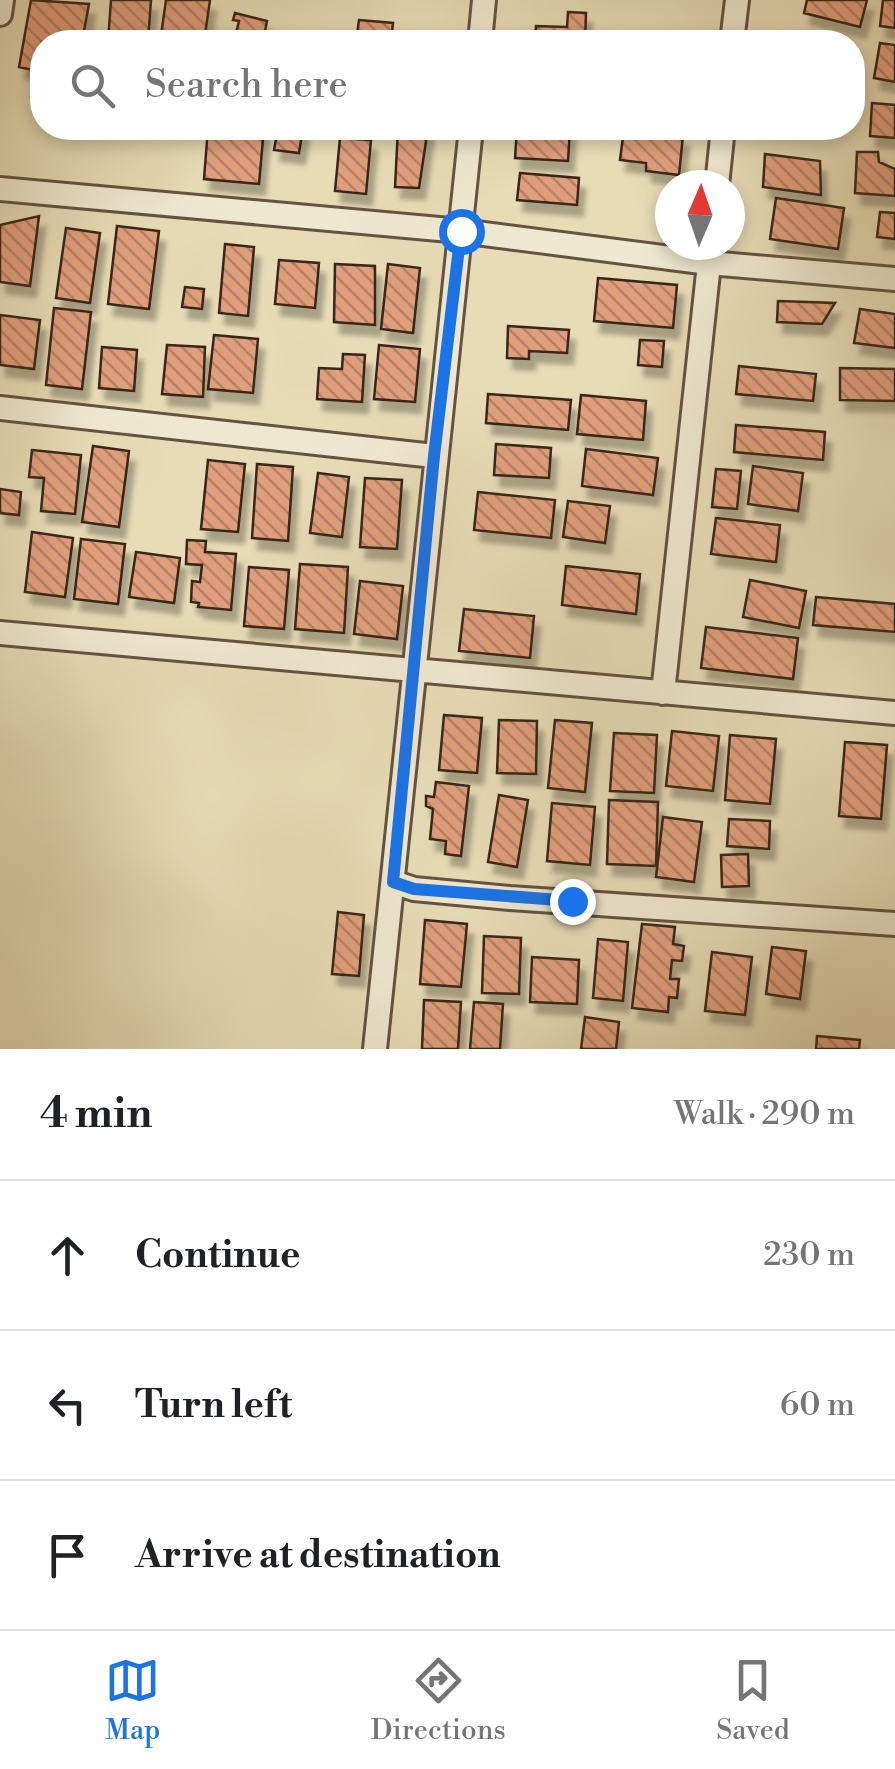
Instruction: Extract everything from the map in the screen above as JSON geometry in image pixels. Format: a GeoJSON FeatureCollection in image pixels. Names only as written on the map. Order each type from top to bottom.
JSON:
{"type":"FeatureCollection","features":[{"type":"Feature","properties":{"kind":"street"},"geometry":{"type":"LineString","coordinates":[[0,14],[2,0]]}},
{"type":"Feature","properties":{"kind":"street"},"geometry":{"type":"LineString","coordinates":[[481,30],[484,0]]}},
{"type":"Feature","properties":{"kind":"street"},"geometry":{"type":"LineString","coordinates":[[733,30],[737,0]]}},
{"type":"Feature","properties":{"kind":"street"},"geometry":{"type":"LineString","coordinates":[[374,1049],[470,140]]}},
{"type":"Feature","properties":{"kind":"street"},"geometry":{"type":"LineString","coordinates":[[719,170],[722,140]]}},
{"type":"Feature","properties":{"kind":"street"},"geometry":{"type":"LineString","coordinates":[[0,189],[655,249]]}},
{"type":"Feature","properties":{"kind":"street"},"geometry":{"type":"LineString","coordinates":[[745,259],[895,278]]}},
{"type":"Feature","properties":{"kind":"street"},"geometry":{"type":"LineString","coordinates":[[663,692],[709,260]]}},
{"type":"Feature","properties":{"kind":"street"},"geometry":{"type":"LineString","coordinates":[[0,408],[434,456]]}},
{"type":"Feature","properties":{"kind":"street"},"geometry":{"type":"LineString","coordinates":[[0,633],[895,713]]}},
{"type":"Feature","properties":{"kind":"street"},"geometry":{"type":"LineString","coordinates":[[393,882],[414,889],[510,898],[895,924]]}},
{"type":"Feature","properties":{"kind":"building"},"geometry":{"type":"Polygon","coordinates":[[[31,0],[89,4],[84,30],[30,30],[30,69],[19,67],[31,0]]]}},
{"type":"Feature","properties":{"kind":"building"},"geometry":{"type":"Polygon","coordinates":[[[111,0],[151,0],[149,30],[109,30],[111,0]]]}},
{"type":"Feature","properties":{"kind":"building"},"geometry":{"type":"Polygon","coordinates":[[[166,0],[210,0],[206,30],[162,30],[166,0]]]}},
{"type":"Feature","properties":{"kind":"building"},"geometry":{"type":"Polygon","coordinates":[[[807,0],[867,0],[860,27],[804,13],[807,0]]]}},
{"type":"Feature","properties":{"kind":"building"},"geometry":{"type":"Polygon","coordinates":[[[883,0],[895,0],[895,28],[880,26],[883,0]]]}},
{"type":"Feature","properties":{"kind":"building"},"geometry":{"type":"Polygon","coordinates":[[[568,12],[586,13],[585,30],[536,30],[536,26],[567,27],[568,12]]]}},
{"type":"Feature","properties":{"kind":"building"},"geometry":{"type":"Polygon","coordinates":[[[235,13],[267,21],[265,30],[237,30],[239,21],[233,20],[235,13]]]}},
{"type":"Feature","properties":{"kind":"building"},"geometry":{"type":"Polygon","coordinates":[[[359,20],[393,23],[392,30],[358,30],[359,20]]]}},
{"type":"Feature","properties":{"kind":"building"},"geometry":{"type":"Polygon","coordinates":[[[880,43],[895,45],[895,82],[874,78],[880,43]]]}},
{"type":"Feature","properties":{"kind":"building"},"geometry":{"type":"Polygon","coordinates":[[[872,103],[895,105],[895,138],[870,136],[872,103]]]}},
{"type":"Feature","properties":{"kind":"building"},"geometry":{"type":"Polygon","coordinates":[[[207,140],[263,140],[259,184],[204,179],[207,140]]]}},
{"type":"Feature","properties":{"kind":"building"},"geometry":{"type":"Polygon","coordinates":[[[276,140],[301,140],[299,153],[274,150],[276,140]]]}},
{"type":"Feature","properties":{"kind":"building"},"geometry":{"type":"Polygon","coordinates":[[[340,140],[371,140],[366,194],[335,191],[340,140]]]}},
{"type":"Feature","properties":{"kind":"building"},"geometry":{"type":"Polygon","coordinates":[[[397,140],[426,140],[419,188],[395,187],[397,140]]]}},
{"type":"Feature","properties":{"kind":"building"},"geometry":{"type":"Polygon","coordinates":[[[516,140],[569,140],[568,161],[515,158],[516,140]]]}},
{"type":"Feature","properties":{"kind":"building"},"geometry":{"type":"Polygon","coordinates":[[[623,140],[682,140],[680,170],[646,171],[646,163],[620,160],[623,140]]]}},
{"type":"Feature","properties":{"kind":"building"},"geometry":{"type":"Polygon","coordinates":[[[857,152],[878,152],[879,162],[895,169],[895,196],[855,193],[857,152]]]}},
{"type":"Feature","properties":{"kind":"building"},"geometry":{"type":"Polygon","coordinates":[[[765,154],[820,161],[821,195],[763,187],[765,154]]]}},
{"type":"Feature","properties":{"kind":"building"},"geometry":{"type":"Polygon","coordinates":[[[520,173],[579,178],[577,205],[517,200],[520,173]]]}},
{"type":"Feature","properties":{"kind":"building"},"geometry":{"type":"Polygon","coordinates":[[[776,198],[844,208],[838,249],[770,239],[776,198]]]}},
{"type":"Feature","properties":{"kind":"building"},"geometry":{"type":"Polygon","coordinates":[[[880,212],[895,213],[895,239],[877,237],[880,212]]]}},
{"type":"Feature","properties":{"kind":"building"},"geometry":{"type":"Polygon","coordinates":[[[39,216],[30,286],[0,282],[0,225],[39,216]]]}},
{"type":"Feature","properties":{"kind":"building"},"geometry":{"type":"Polygon","coordinates":[[[117,226],[159,231],[149,309],[108,304],[117,226]]]}},
{"type":"Feature","properties":{"kind":"building"},"geometry":{"type":"Polygon","coordinates":[[[66,228],[100,233],[90,303],[56,298],[66,228]]]}},
{"type":"Feature","properties":{"kind":"building"},"geometry":{"type":"Polygon","coordinates":[[[225,244],[254,247],[248,316],[219,313],[225,244]]]}},
{"type":"Feature","properties":{"kind":"building"},"geometry":{"type":"Polygon","coordinates":[[[279,260],[319,263],[315,308],[275,304],[279,260]]]}},
{"type":"Feature","properties":{"kind":"building"},"geometry":{"type":"Polygon","coordinates":[[[335,264],[375,266],[375,325],[334,322],[335,264]]]}},
{"type":"Feature","properties":{"kind":"building"},"geometry":{"type":"Polygon","coordinates":[[[388,264],[420,268],[413,333],[381,329],[388,264]]]}},
{"type":"Feature","properties":{"kind":"building"},"geometry":{"type":"Polygon","coordinates":[[[598,278],[677,285],[673,328],[594,321],[598,278]]]}},
{"type":"Feature","properties":{"kind":"building"},"geometry":{"type":"Polygon","coordinates":[[[185,287],[204,289],[202,309],[182,307],[185,287]]]}},
{"type":"Feature","properties":{"kind":"building"},"geometry":{"type":"Polygon","coordinates":[[[778,301],[835,303],[822,324],[777,322],[778,301]]]}},
{"type":"Feature","properties":{"kind":"building"},"geometry":{"type":"Polygon","coordinates":[[[54,308],[91,312],[82,389],[46,385],[54,308]]]}},
{"type":"Feature","properties":{"kind":"building"},"geometry":{"type":"Polygon","coordinates":[[[860,309],[895,314],[895,348],[854,343],[860,309]]]}},
{"type":"Feature","properties":{"kind":"building"},"geometry":{"type":"Polygon","coordinates":[[[0,315],[40,320],[34,369],[0,365],[0,315]]]}},
{"type":"Feature","properties":{"kind":"building"},"geometry":{"type":"Polygon","coordinates":[[[508,326],[569,330],[567,353],[529,351],[529,359],[507,358],[508,326]]]}},
{"type":"Feature","properties":{"kind":"building"},"geometry":{"type":"Polygon","coordinates":[[[214,335],[258,339],[253,393],[208,389],[214,335]]]}},
{"type":"Feature","properties":{"kind":"building"},"geometry":{"type":"Polygon","coordinates":[[[640,340],[664,341],[662,367],[638,365],[640,340]]]}},
{"type":"Feature","properties":{"kind":"building"},"geometry":{"type":"Polygon","coordinates":[[[167,345],[205,347],[203,397],[162,394],[167,345]]]}},
{"type":"Feature","properties":{"kind":"building"},"geometry":{"type":"Polygon","coordinates":[[[379,345],[420,349],[415,402],[374,399],[379,345]]]}},
{"type":"Feature","properties":{"kind":"building"},"geometry":{"type":"Polygon","coordinates":[[[102,347],[137,350],[134,391],[99,388],[102,347]]]}},
{"type":"Feature","properties":{"kind":"building"},"geometry":{"type":"Polygon","coordinates":[[[343,354],[365,355],[362,402],[317,399],[319,368],[342,369],[343,354]]]}},
{"type":"Feature","properties":{"kind":"building"},"geometry":{"type":"Polygon","coordinates":[[[739,366],[816,374],[813,401],[736,394],[739,366]]]}},
{"type":"Feature","properties":{"kind":"building"},"geometry":{"type":"Polygon","coordinates":[[[840,368],[895,369],[895,401],[840,400],[840,368]]]}},
{"type":"Feature","properties":{"kind":"building"},"geometry":{"type":"Polygon","coordinates":[[[488,394],[571,400],[568,430],[486,423],[488,394]]]}},
{"type":"Feature","properties":{"kind":"building"},"geometry":{"type":"Polygon","coordinates":[[[581,395],[646,401],[643,440],[577,434],[581,395]]]}},
{"type":"Feature","properties":{"kind":"building"},"geometry":{"type":"Polygon","coordinates":[[[736,425],[825,432],[823,460],[734,452],[736,425]]]}},
{"type":"Feature","properties":{"kind":"building"},"geometry":{"type":"Polygon","coordinates":[[[496,444],[551,448],[549,478],[494,475],[496,444]]]}},
{"type":"Feature","properties":{"kind":"building"},"geometry":{"type":"Polygon","coordinates":[[[93,446],[129,451],[119,527],[82,522],[93,446]]]}},
{"type":"Feature","properties":{"kind":"building"},"geometry":{"type":"Polygon","coordinates":[[[586,449],[658,458],[653,495],[582,486],[586,449]]]}},
{"type":"Feature","properties":{"kind":"building"},"geometry":{"type":"Polygon","coordinates":[[[32,450],[81,455],[75,514],[41,511],[44,478],[29,477],[32,450]]]}},
{"type":"Feature","properties":{"kind":"building"},"geometry":{"type":"Polygon","coordinates":[[[208,460],[245,464],[238,532],[201,529],[208,460]]]}},
{"type":"Feature","properties":{"kind":"building"},"geometry":{"type":"Polygon","coordinates":[[[257,464],[293,467],[288,541],[252,538],[257,464]]]}},
{"type":"Feature","properties":{"kind":"building"},"geometry":{"type":"Polygon","coordinates":[[[753,466],[803,473],[798,511],[748,504],[753,466]]]}},
{"type":"Feature","properties":{"kind":"building"},"geometry":{"type":"Polygon","coordinates":[[[716,469],[741,471],[737,509],[712,507],[716,469]]]}},
{"type":"Feature","properties":{"kind":"building"},"geometry":{"type":"Polygon","coordinates":[[[318,473],[349,477],[342,537],[310,533],[318,473]]]}},
{"type":"Feature","properties":{"kind":"building"},"geometry":{"type":"Polygon","coordinates":[[[365,478],[402,480],[397,549],[360,547],[365,478]]]}},
{"type":"Feature","properties":{"kind":"building"},"geometry":{"type":"Polygon","coordinates":[[[0,489],[21,492],[19,515],[0,513],[0,489]]]}},
{"type":"Feature","properties":{"kind":"building"},"geometry":{"type":"Polygon","coordinates":[[[478,492],[555,500],[551,538],[474,530],[478,492]]]}},
{"type":"Feature","properties":{"kind":"building"},"geometry":{"type":"Polygon","coordinates":[[[568,501],[610,506],[605,543],[563,537],[568,501]]]}},
{"type":"Feature","properties":{"kind":"building"},"geometry":{"type":"Polygon","coordinates":[[[716,518],[780,525],[776,562],[711,554],[716,518]]]}},
{"type":"Feature","properties":{"kind":"building"},"geometry":{"type":"Polygon","coordinates":[[[32,532],[73,538],[65,597],[25,592],[32,532]]]}},
{"type":"Feature","properties":{"kind":"building"},"geometry":{"type":"Polygon","coordinates":[[[81,539],[125,544],[118,604],[74,599],[81,539]]]}},
{"type":"Feature","properties":{"kind":"building"},"geometry":{"type":"Polygon","coordinates":[[[187,540],[206,541],[205,552],[236,554],[231,610],[198,607],[199,603],[191,602],[192,581],[200,582],[202,565],[186,564],[187,540]]]}},
{"type":"Feature","properties":{"kind":"building"},"geometry":{"type":"Polygon","coordinates":[[[136,552],[180,558],[174,603],[129,597],[136,552]]]}},
{"type":"Feature","properties":{"kind":"building"},"geometry":{"type":"Polygon","coordinates":[[[300,564],[348,567],[344,633],[295,629],[300,564]]]}},
{"type":"Feature","properties":{"kind":"building"},"geometry":{"type":"Polygon","coordinates":[[[566,566],[640,574],[636,614],[562,605],[566,566]]]}},
{"type":"Feature","properties":{"kind":"building"},"geometry":{"type":"Polygon","coordinates":[[[249,567],[289,570],[284,629],[244,626],[249,567]]]}},
{"type":"Feature","properties":{"kind":"building"},"geometry":{"type":"Polygon","coordinates":[[[750,580],[806,591],[799,628],[743,617],[750,580]]]}},
{"type":"Feature","properties":{"kind":"building"},"geometry":{"type":"Polygon","coordinates":[[[360,581],[403,586],[397,639],[354,634],[360,581]]]}},
{"type":"Feature","properties":{"kind":"building"},"geometry":{"type":"Polygon","coordinates":[[[816,597],[895,604],[895,632],[813,625],[816,597]]]}},
{"type":"Feature","properties":{"kind":"building"},"geometry":{"type":"Polygon","coordinates":[[[464,609],[534,616],[530,658],[459,651],[464,609]]]}},
{"type":"Feature","properties":{"kind":"building"},"geometry":{"type":"Polygon","coordinates":[[[706,627],[798,638],[793,679],[701,668],[706,627]]]}},
{"type":"Feature","properties":{"kind":"building"},"geometry":{"type":"Polygon","coordinates":[[[444,715],[482,718],[477,773],[439,770],[444,715]]]}},
{"type":"Feature","properties":{"kind":"building"},"geometry":{"type":"Polygon","coordinates":[[[499,720],[537,721],[536,774],[497,773],[499,720]]]}},
{"type":"Feature","properties":{"kind":"building"},"geometry":{"type":"Polygon","coordinates":[[[555,720],[592,723],[585,792],[548,788],[555,720]]]}},
{"type":"Feature","properties":{"kind":"building"},"geometry":{"type":"Polygon","coordinates":[[[672,731],[719,736],[713,791],[666,786],[672,731]]]}},
{"type":"Feature","properties":{"kind":"building"},"geometry":{"type":"Polygon","coordinates":[[[614,733],[657,735],[654,793],[610,791],[614,733]]]}},
{"type":"Feature","properties":{"kind":"building"},"geometry":{"type":"Polygon","coordinates":[[[730,735],[776,739],[770,804],[725,800],[730,735]]]}},
{"type":"Feature","properties":{"kind":"building"},"geometry":{"type":"Polygon","coordinates":[[[845,742],[887,745],[881,819],[839,816],[845,742]]]}},
{"type":"Feature","properties":{"kind":"building"},"geometry":{"type":"Polygon","coordinates":[[[436,782],[469,786],[461,856],[445,854],[446,841],[430,839],[433,809],[426,806],[426,796],[434,797],[436,782]]]}},
{"type":"Feature","properties":{"kind":"building"},"geometry":{"type":"Polygon","coordinates":[[[499,795],[528,800],[517,867],[488,862],[499,795]]]}},
{"type":"Feature","properties":{"kind":"building"},"geometry":{"type":"Polygon","coordinates":[[[609,800],[658,802],[656,866],[607,864],[609,800]]]}},
{"type":"Feature","properties":{"kind":"building"},"geometry":{"type":"Polygon","coordinates":[[[552,803],[595,807],[590,865],[547,861],[552,803]]]}},
{"type":"Feature","properties":{"kind":"building"},"geometry":{"type":"Polygon","coordinates":[[[663,817],[702,822],[694,882],[656,877],[663,817]]]}},
{"type":"Feature","properties":{"kind":"building"},"geometry":{"type":"Polygon","coordinates":[[[729,819],[770,821],[769,849],[727,846],[729,819]]]}},
{"type":"Feature","properties":{"kind":"building"},"geometry":{"type":"Polygon","coordinates":[[[748,854],[749,886],[722,887],[721,855],[748,854]]]}},
{"type":"Feature","properties":{"kind":"building"},"geometry":{"type":"Polygon","coordinates":[[[338,912],[364,915],[359,976],[332,974],[338,912]]]}},
{"type":"Feature","properties":{"kind":"building"},"geometry":{"type":"Polygon","coordinates":[[[425,920],[467,924],[461,987],[420,984],[425,920]]]}},
{"type":"Feature","properties":{"kind":"building"},"geometry":{"type":"Polygon","coordinates":[[[642,924],[675,927],[673,944],[684,946],[682,961],[672,960],[670,979],[679,979],[677,998],[669,997],[668,1012],[632,1008],[642,924]]]}},
{"type":"Feature","properties":{"kind":"building"},"geometry":{"type":"Polygon","coordinates":[[[484,936],[521,938],[519,994],[482,993],[484,936]]]}},
{"type":"Feature","properties":{"kind":"building"},"geometry":{"type":"Polygon","coordinates":[[[598,939],[628,942],[623,1001],[593,998],[598,939]]]}},
{"type":"Feature","properties":{"kind":"building"},"geometry":{"type":"Polygon","coordinates":[[[772,947],[806,951],[800,999],[766,994],[772,947]]]}},
{"type":"Feature","properties":{"kind":"building"},"geometry":{"type":"Polygon","coordinates":[[[712,952],[752,957],[745,1015],[705,1011],[712,952]]]}},
{"type":"Feature","properties":{"kind":"building"},"geometry":{"type":"Polygon","coordinates":[[[532,957],[579,960],[577,1004],[530,1002],[532,957]]]}},
{"type":"Feature","properties":{"kind":"building"},"geometry":{"type":"Polygon","coordinates":[[[424,1000],[461,1002],[458,1049],[422,1049],[424,1000]]]}},
{"type":"Feature","properties":{"kind":"building"},"geometry":{"type":"Polygon","coordinates":[[[474,1002],[503,1004],[500,1049],[470,1049],[474,1002]]]}},
{"type":"Feature","properties":{"kind":"building"},"geometry":{"type":"Polygon","coordinates":[[[585,1017],[619,1022],[616,1049],[581,1049],[585,1017]]]}},
{"type":"Feature","properties":{"kind":"building"},"geometry":{"type":"Polygon","coordinates":[[[817,1036],[860,1040],[859,1049],[816,1049],[817,1036]]]}},
{"type":"Feature","properties":{"kind":"route"},"geometry":{"type":"LineString","coordinates":[[461,231],[434,456],[393,882],[414,889],[572,901]]}}]}
